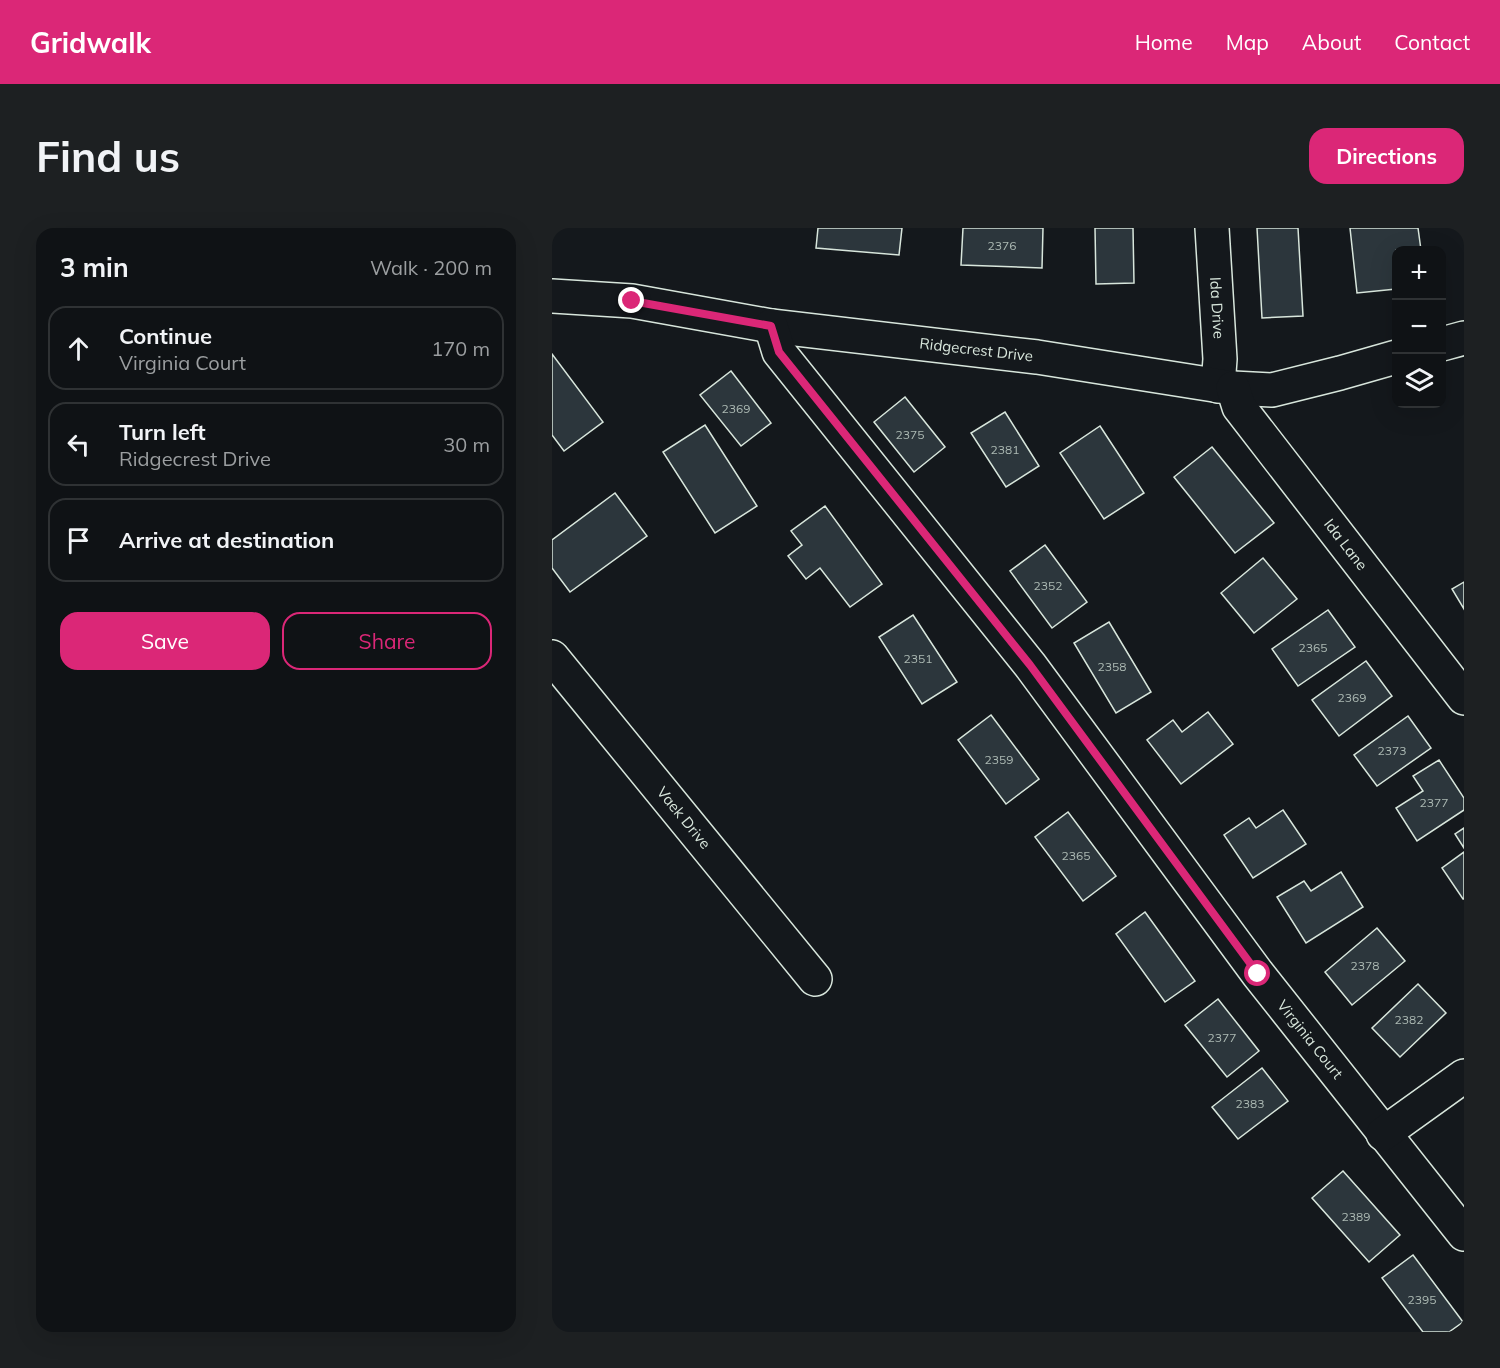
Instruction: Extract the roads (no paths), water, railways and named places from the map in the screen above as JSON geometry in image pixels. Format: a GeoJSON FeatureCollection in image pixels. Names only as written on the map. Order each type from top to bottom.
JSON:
{"type":"FeatureCollection","features":[{"type":"Feature","properties":{"kind":"street","name":"Ida Drive"},"geometry":{"type":"LineString","coordinates":[[1212,228],[1220,359],[1225,387]]}},
{"type":"Feature","properties":{"kind":"street","name":"Ridgecrest Drive"},"geometry":{"type":"LineString","coordinates":[[552,296],[632,301],[771,326],[1037,357],[1225,387],[1272,390],[1392,358]]}},
{"type":"Feature","properties":{"kind":"street","name":"Virginia Court"},"geometry":{"type":"LineString","coordinates":[[771,326],[779,352],[1030,665],[1258,974],[1464,1234]]}},
{"type":"Feature","properties":{"kind":"street"},"geometry":{"type":"LineString","coordinates":[[1446,343],[1464,338]]}},
{"type":"Feature","properties":{"kind":"street","name":"Ida Lane"},"geometry":{"type":"LineString","coordinates":[[1225,387],[1464,698]]}},
{"type":"Feature","properties":{"kind":"street","name":"Vaek Drive"},"geometry":{"type":"LineString","coordinates":[[552,657],[815,979]]}},
{"type":"Feature","properties":{"kind":"street"},"geometry":{"type":"LineString","coordinates":[[1383,1134],[1464,1076]]}}]}
